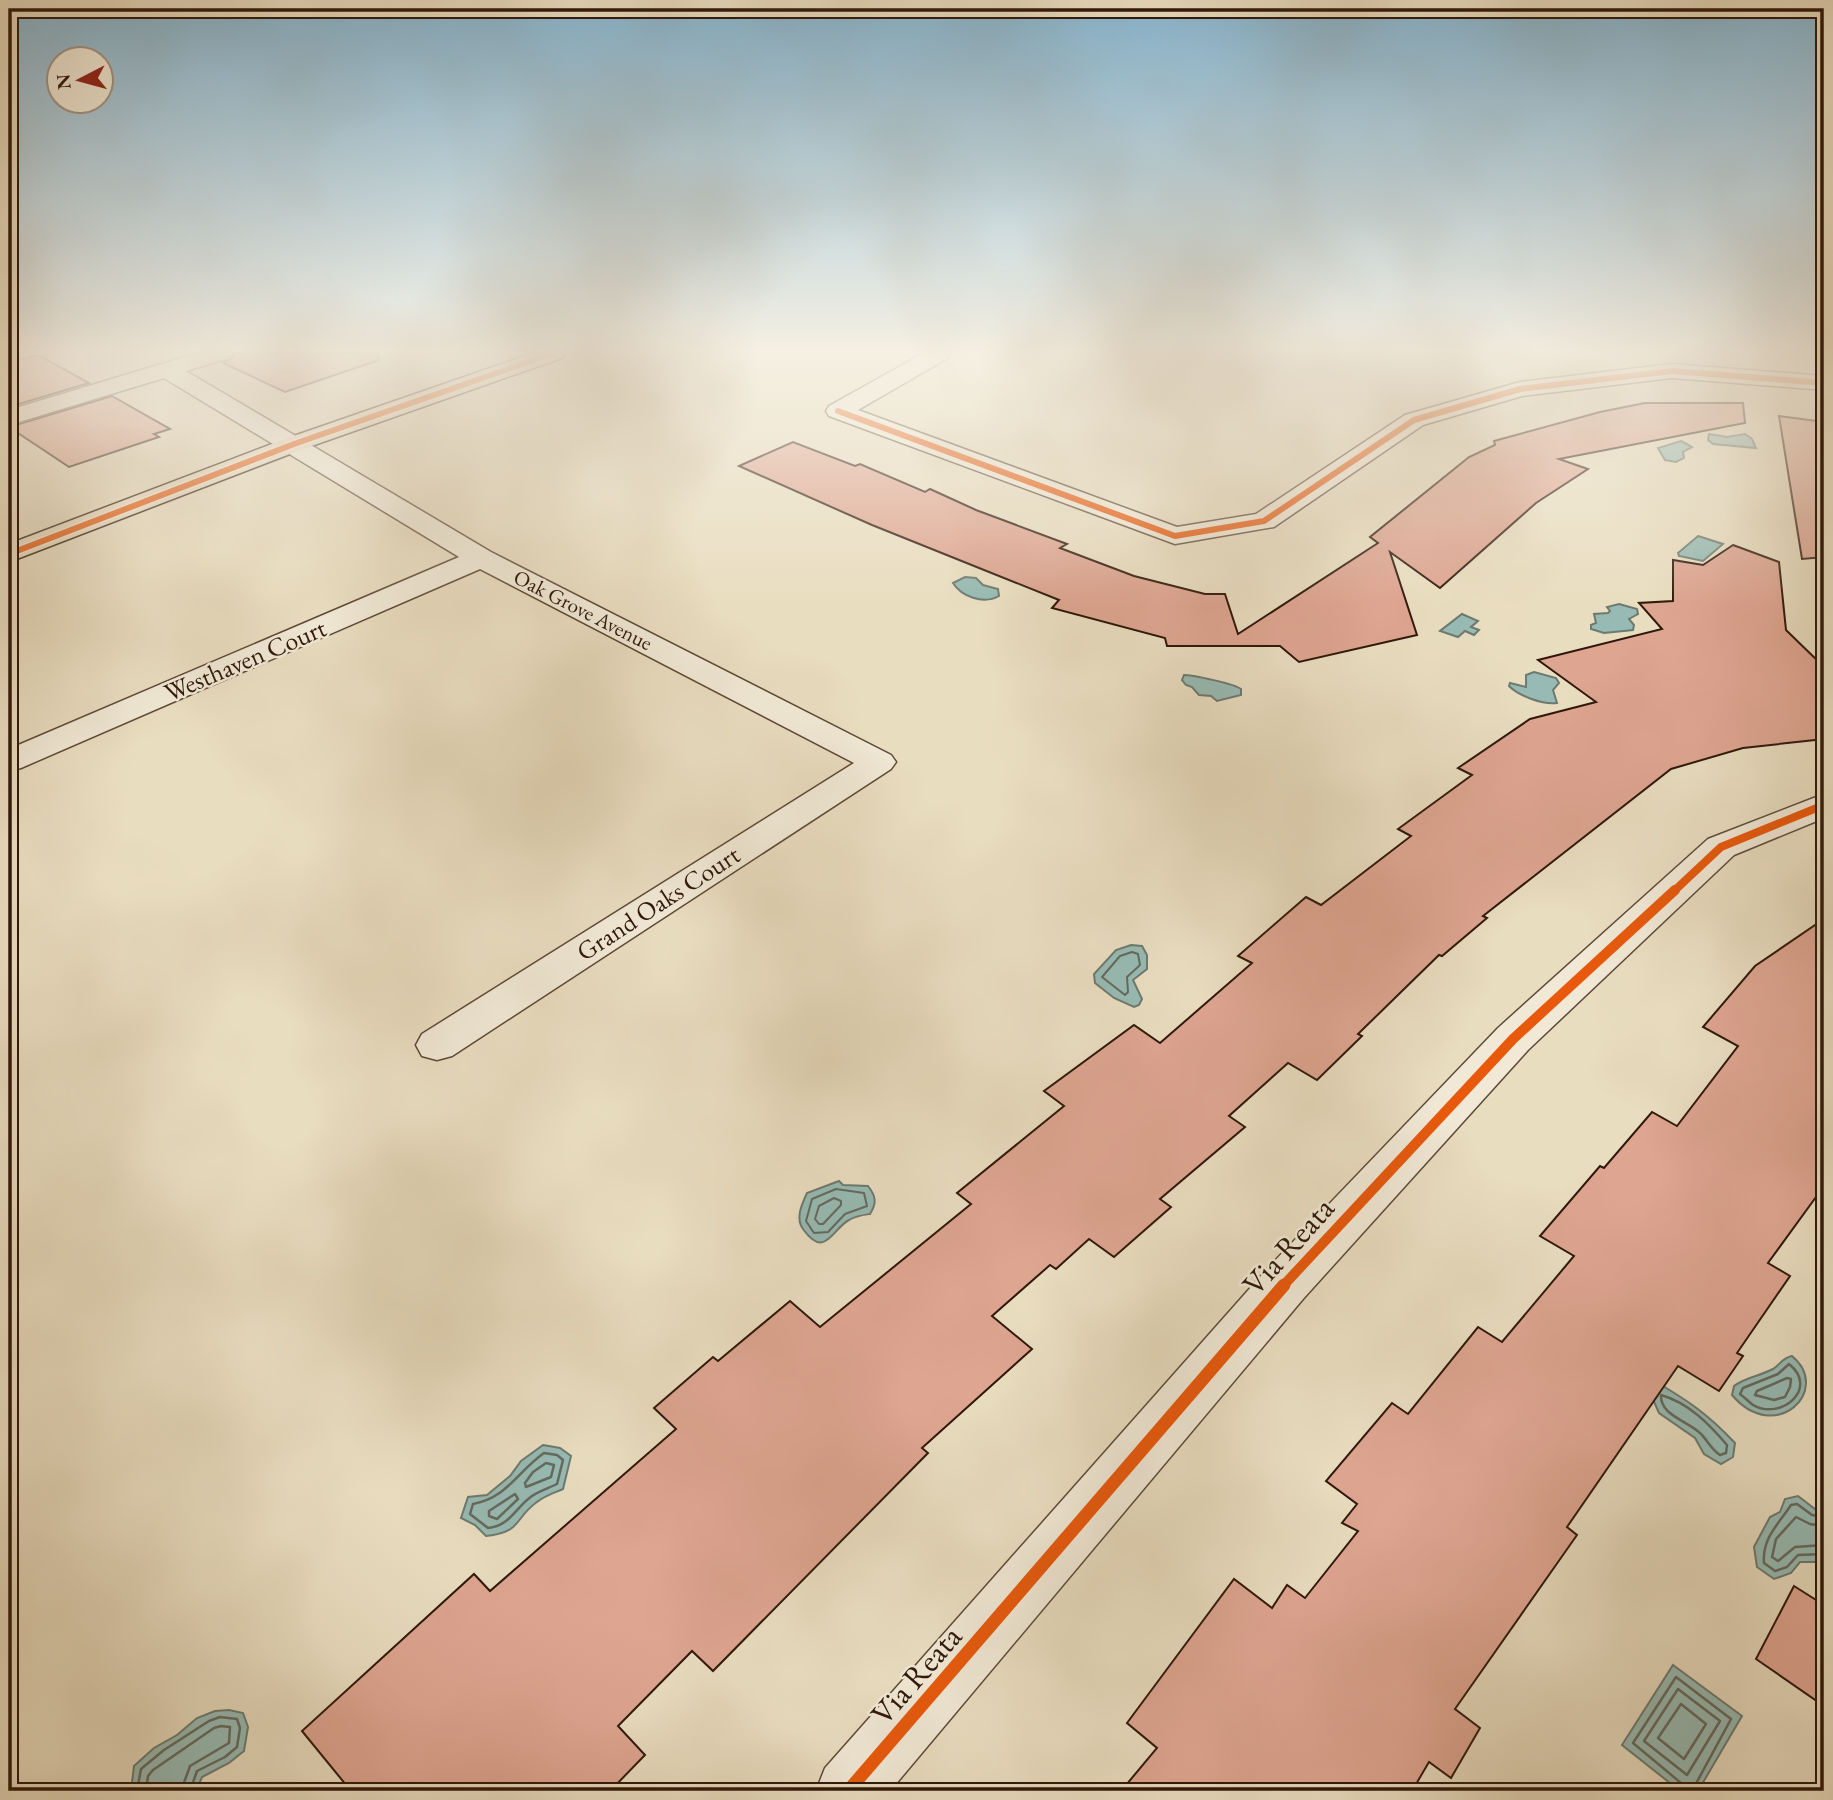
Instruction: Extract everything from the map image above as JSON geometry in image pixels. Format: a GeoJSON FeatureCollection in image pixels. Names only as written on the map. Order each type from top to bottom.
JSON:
{"type":"FeatureCollection","features":[{"type":"Feature","properties":{"kind":"main road"},"geometry":{"type":"LineString","coordinates":[[9,554],[314,437]]}},
{"type":"Feature","properties":{"kind":"street","name":"Oak Grove Avenue"},"geometry":{"type":"LineString","coordinates":[[282,437],[481,558],[879,762]]}},
{"type":"Feature","properties":{"kind":"street"},"geometry":{"type":"LineString","coordinates":[[908,437],[1175,536],[1264,522],[1389,437]]}},
{"type":"Feature","properties":{"kind":"street","name":"Westhaven Court"},"geometry":{"type":"LineString","coordinates":[[9,761],[481,558]]}},
{"type":"Feature","properties":{"kind":"street","name":"Grand Oaks Court"},"geometry":{"type":"LineString","coordinates":[[437,1045],[879,762]]}},
{"type":"Feature","properties":{"kind":"street","name":"Via Reata"},"geometry":{"type":"LineString","coordinates":[[848,1791],[1285,1284],[1513,1039],[1721,847],[1824,805]]}},
{"type":"Feature","properties":{"kind":"water"},"geometry":{"type":"Polygon","coordinates":[[[1708,437],[1749,437],[1756,448],[1713,444],[1708,437]]]}},
{"type":"Feature","properties":{"kind":"water"},"geometry":{"type":"Polygon","coordinates":[[[1681,441],[1692,447],[1683,452],[1684,458],[1676,462],[1665,460],[1658,448],[1681,441]]]}},
{"type":"Feature","properties":{"kind":"water"},"geometry":{"type":"Polygon","coordinates":[[[1698,536],[1723,544],[1703,561],[1679,556],[1678,553],[1698,536]]]}},
{"type":"Feature","properties":{"kind":"water"},"geometry":{"type":"Polygon","coordinates":[[[965,577],[976,578],[983,585],[998,589],[999,596],[986,600],[961,592],[953,583],[965,577]]]}},
{"type":"Feature","properties":{"kind":"water"},"geometry":{"type":"Polygon","coordinates":[[[1619,604],[1637,609],[1638,614],[1629,619],[1634,625],[1633,630],[1604,633],[1591,629],[1591,625],[1596,623],[1594,614],[1608,613],[1610,611],[1607,607],[1619,604]]]}},
{"type":"Feature","properties":{"kind":"water"},"geometry":{"type":"Polygon","coordinates":[[[1462,614],[1478,621],[1471,627],[1479,630],[1474,635],[1465,631],[1458,637],[1440,631],[1462,614]]]}},
{"type":"Feature","properties":{"kind":"water"},"geometry":{"type":"Polygon","coordinates":[[[1534,672],[1556,678],[1559,683],[1553,690],[1557,703],[1532,699],[1509,686],[1510,683],[1526,687],[1526,675],[1534,672]]]}},
{"type":"Feature","properties":{"kind":"water"},"geometry":{"type":"Polygon","coordinates":[[[1184,675],[1231,685],[1241,689],[1241,695],[1217,701],[1211,696],[1199,695],[1182,680],[1184,675]]]}},
{"type":"Feature","properties":{"kind":"water"},"geometry":{"type":"Polygon","coordinates":[[[1131,945],[1142,946],[1147,955],[1147,969],[1133,980],[1142,999],[1139,1005],[1134,1007],[1114,998],[1095,983],[1094,974],[1116,950],[1131,945]]]}},
{"type":"Feature","properties":{"kind":"water"},"geometry":{"type":"Polygon","coordinates":[[[839,1181],[843,1185],[868,1186],[874,1196],[874,1206],[870,1214],[851,1219],[828,1240],[817,1242],[801,1225],[801,1206],[807,1193],[839,1181]]]}},
{"type":"Feature","properties":{"kind":"water"},"geometry":{"type":"Polygon","coordinates":[[[1792,1356],[1803,1370],[1806,1384],[1802,1397],[1794,1407],[1781,1414],[1765,1415],[1749,1409],[1732,1395],[1734,1386],[1773,1369],[1792,1356]]]}},
{"type":"Feature","properties":{"kind":"water"},"geometry":{"type":"Polygon","coordinates":[[[1648,1377],[1714,1422],[1735,1443],[1733,1457],[1721,1464],[1704,1454],[1695,1438],[1659,1413],[1651,1395],[1648,1377]]]}},
{"type":"Feature","properties":{"kind":"water"},"geometry":{"type":"Polygon","coordinates":[[[543,1445],[560,1448],[571,1456],[563,1489],[540,1500],[517,1524],[498,1534],[486,1536],[475,1525],[461,1518],[468,1497],[487,1495],[510,1476],[521,1461],[543,1445]]]}},
{"type":"Feature","properties":{"kind":"water"},"geometry":{"type":"Polygon","coordinates":[[[1798,1496],[1815,1509],[1824,1511],[1824,1552],[1821,1562],[1800,1562],[1791,1573],[1774,1579],[1757,1567],[1754,1547],[1770,1517],[1780,1512],[1785,1499],[1798,1496]]]}},
{"type":"Feature","properties":{"kind":"water"},"geometry":{"type":"Polygon","coordinates":[[[1673,1665],[1742,1716],[1698,1791],[1680,1791],[1622,1745],[1673,1665]]]}},
{"type":"Feature","properties":{"kind":"water"},"geometry":{"type":"Polygon","coordinates":[[[215,1711],[243,1713],[248,1727],[244,1751],[229,1763],[202,1777],[196,1791],[131,1791],[134,1766],[154,1748],[177,1735],[197,1718],[215,1711]]]}},
{"type":"Feature","properties":{"kind":"building"},"geometry":{"type":"Polygon","coordinates":[[[24,437],[159,437],[69,467],[24,437]]]}},
{"type":"Feature","properties":{"kind":"building"},"geometry":{"type":"Polygon","coordinates":[[[1509,437],[1673,437],[1559,459],[1588,469],[1536,503],[1440,588],[1390,552],[1417,635],[1299,662],[1280,646],[1167,646],[1165,638],[1052,608],[1059,600],[872,525],[739,466],[793,442],[855,466],[860,464],[925,492],[930,489],[976,510],[1067,544],[1060,548],[1134,576],[1205,594],[1225,594],[1238,634],[1378,543],[1370,537],[1469,457],[1495,445],[1494,441],[1509,437]]]}},
{"type":"Feature","properties":{"kind":"building"},"geometry":{"type":"Polygon","coordinates":[[[1782,437],[1824,437],[1824,557],[1802,559],[1782,437]]]}},
{"type":"Feature","properties":{"kind":"building"},"geometry":{"type":"Polygon","coordinates":[[[1733,545],[1779,562],[1786,630],[1824,667],[1824,739],[1743,748],[1671,769],[1483,916],[1487,918],[1442,956],[1439,955],[1358,1034],[1362,1036],[1317,1080],[1288,1063],[1229,1116],[1245,1127],[1160,1199],[1171,1207],[1114,1257],[1089,1239],[1056,1269],[1050,1265],[992,1316],[1032,1349],[922,1448],[928,1453],[713,1671],[692,1651],[618,1726],[645,1755],[610,1791],[351,1791],[302,1731],[474,1574],[490,1591],[676,1429],[654,1408],[713,1357],[718,1361],[790,1301],[820,1327],[971,1204],[957,1193],[1064,1106],[1044,1091],[1134,1025],[1160,1043],[1252,963],[1238,956],[1306,897],[1321,905],[1411,836],[1398,829],[1472,775],[1458,768],[1530,719],[1596,702],[1538,660],[1662,629],[1639,603],[1673,601],[1673,560],[1703,565],[1733,545]]]}},
{"type":"Feature","properties":{"kind":"building"},"geometry":{"type":"Polygon","coordinates":[[[1824,919],[1824,1186],[1768,1263],[1790,1276],[1737,1353],[1743,1356],[1719,1391],[1678,1366],[1567,1527],[1577,1535],[1455,1709],[1480,1728],[1451,1778],[1429,1762],[1412,1791],[1121,1791],[1157,1748],[1127,1723],[1234,1579],[1272,1608],[1287,1585],[1305,1598],[1358,1531],[1342,1523],[1357,1504],[1326,1481],[1392,1403],[1408,1414],[1478,1327],[1502,1342],[1574,1256],[1540,1236],[1600,1166],[1604,1168],[1652,1112],[1677,1126],[1738,1046],[1703,1027],[1755,966],[1824,919]]]}},
{"type":"Feature","properties":{"kind":"building"},"geometry":{"type":"Polygon","coordinates":[[[1794,1586],[1824,1605],[1824,1706],[1756,1659],[1794,1586]]]}},
{"type":"Feature","properties":{"kind":"cycle path"},"geometry":{"type":"LineString","coordinates":[[9,554],[314,437]]}},
{"type":"Feature","properties":{"kind":"cycle path"},"geometry":{"type":"LineString","coordinates":[[908,437],[1175,536],[1264,521],[1389,437]]}},
{"type":"Feature","properties":{"kind":"cycle path"},"geometry":{"type":"LineString","coordinates":[[848,1791],[1285,1284],[1513,1039],[1721,847],[1824,805]]}}]}
